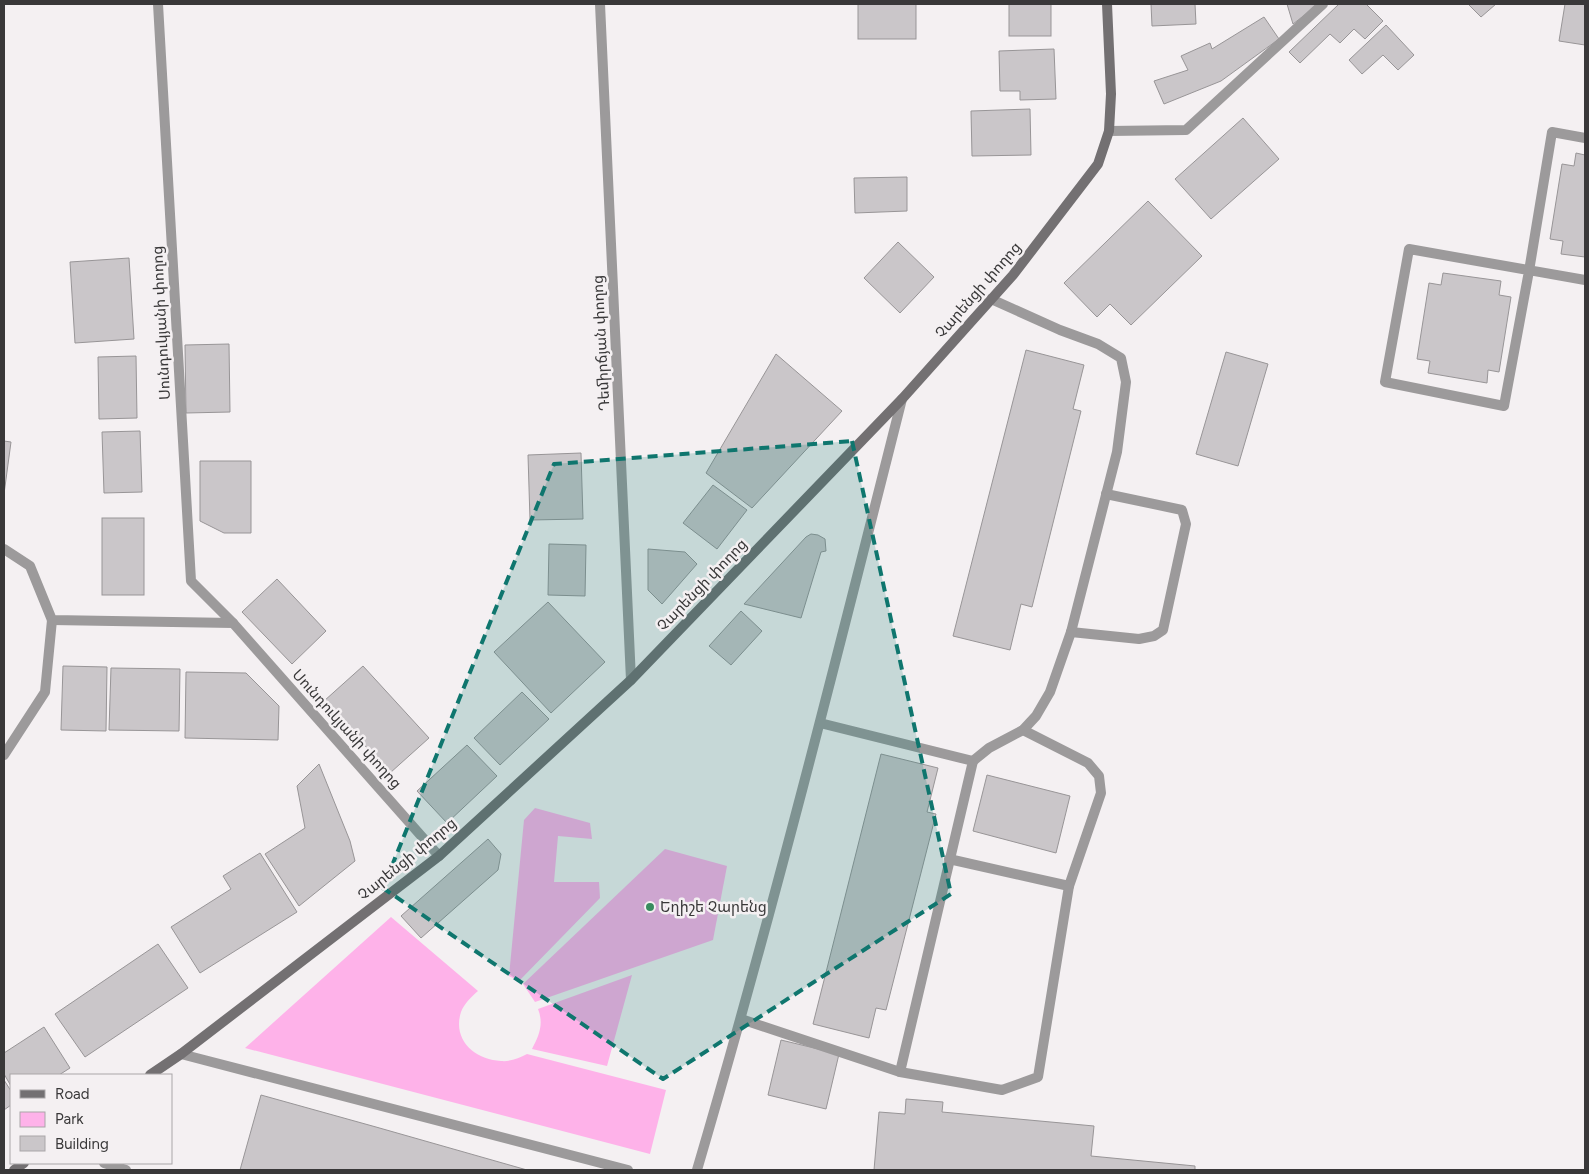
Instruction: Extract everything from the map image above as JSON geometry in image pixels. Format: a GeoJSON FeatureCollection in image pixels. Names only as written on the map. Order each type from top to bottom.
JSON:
{"type":"FeatureCollection","features":[{"type":"Feature","properties":{"kind":"main road","name":"Չարենցի փողոց"},"geometry":{"type":"LineString","coordinates":[[151,1074],[181,1054],[439,856],[631,680],[902,399],[1013,274],[1098,164],[1109,131],[1111,94],[1107,4]]}},
{"type":"Feature","properties":{"kind":"street","name":"Սունդուկյանի փողոց"},"geometry":{"type":"LineString","coordinates":[[158,4],[191,581],[233,623],[439,856]]}},
{"type":"Feature","properties":{"kind":"street","name":"Դեմիրճյան փողոց"},"geometry":{"type":"LineString","coordinates":[[600,4],[631,680]]}},
{"type":"Feature","properties":{"kind":"street"},"geometry":{"type":"LineString","coordinates":[[1109,131],[1186,130],[1323,4]]}},
{"type":"Feature","properties":{"kind":"street"},"geometry":{"type":"LineString","coordinates":[[1585,138],[1552,132],[1529,271],[1504,406],[1385,382],[1409,249],[1529,271],[1585,280]]}},
{"type":"Feature","properties":{"kind":"street"},"geometry":{"type":"LineString","coordinates":[[900,1072],[973,761],[989,748],[1022,730],[1036,716],[1050,692],[1071,632],[1117,452],[1126,382],[1121,358],[1098,344],[1060,330],[991,299]]}},
{"type":"Feature","properties":{"kind":"street"},"geometry":{"type":"LineString","coordinates":[[697,1170],[741,1019],[820,723],[902,399]]}},
{"type":"Feature","properties":{"kind":"street"},"geometry":{"type":"LineString","coordinates":[[1071,632],[1139,639],[1154,636],[1163,630],[1186,524],[1182,510],[1106,494]]}},
{"type":"Feature","properties":{"kind":"street"},"geometry":{"type":"LineString","coordinates":[[4,549],[30,566],[52,620],[45,692],[4,754]]}},
{"type":"Feature","properties":{"kind":"street"},"geometry":{"type":"LineString","coordinates":[[52,620],[233,623]]}},
{"type":"Feature","properties":{"kind":"street"},"geometry":{"type":"LineString","coordinates":[[820,723],[973,761]]}},
{"type":"Feature","properties":{"kind":"street"},"geometry":{"type":"LineString","coordinates":[[741,1019],[900,1072],[1002,1090],[1038,1078],[1068,886],[1101,793],[1099,776],[1088,763],[1022,730]]}},
{"type":"Feature","properties":{"kind":"street"},"geometry":{"type":"LineString","coordinates":[[949,858],[1068,886]]}},
{"type":"Feature","properties":{"kind":"street"},"geometry":{"type":"LineString","coordinates":[[181,1054],[628,1170]]}},
{"type":"Feature","properties":{"kind":"street"},"geometry":{"type":"LineString","coordinates":[[107,1164],[126,1170]]}},
{"type":"Feature","properties":{"kind":"highlighted area"},"geometry":{"type":"Polygon","coordinates":[[[852,441],[951,894],[663,1079],[383,888],[554,464],[852,441]]]}},
{"type":"Feature","properties":{"kind":"green space"},"geometry":{"type":"Polygon","coordinates":[[[535,808],[590,823],[592,839],[558,836],[554,882],[599,882],[600,898],[519,981],[509,976],[524,820],[535,808]]]}},
{"type":"Feature","properties":{"kind":"green space"},"geometry":{"type":"Polygon","coordinates":[[[665,849],[727,866],[713,940],[535,1002],[523,984],[665,849]]]}},
{"type":"Feature","properties":{"kind":"green space"},"geometry":{"type":"Polygon","coordinates":[[[391,917],[478,991],[464,1006],[459,1022],[463,1040],[475,1052],[491,1060],[504,1061],[527,1054],[666,1090],[650,1154],[245,1048],[391,917]]]}},
{"type":"Feature","properties":{"kind":"green space"},"geometry":{"type":"Polygon","coordinates":[[[632,975],[607,1066],[532,1049],[540,1030],[541,1020],[538,1009],[632,975]]]}},
{"type":"Feature","properties":{"kind":"building"},"geometry":{"type":"Polygon","coordinates":[[[858,4],[916,4],[916,39],[858,39],[858,4]]]}},
{"type":"Feature","properties":{"kind":"building"},"geometry":{"type":"Polygon","coordinates":[[[1009,4],[1051,4],[1051,36],[1009,36],[1009,4]]]}},
{"type":"Feature","properties":{"kind":"building"},"geometry":{"type":"Polygon","coordinates":[[[1151,4],[1195,4],[1196,24],[1152,26],[1151,4]]]}},
{"type":"Feature","properties":{"kind":"building"},"geometry":{"type":"Polygon","coordinates":[[[1287,4],[1319,4],[1293,24],[1287,4]]]}},
{"type":"Feature","properties":{"kind":"building"},"geometry":{"type":"Polygon","coordinates":[[[1339,4],[1366,4],[1383,21],[1365,39],[1354,29],[1340,43],[1330,34],[1300,63],[1289,52],[1339,4]]]}},
{"type":"Feature","properties":{"kind":"building"},"geometry":{"type":"Polygon","coordinates":[[[1468,4],[1496,4],[1481,17],[1468,4]]]}},
{"type":"Feature","properties":{"kind":"building"},"geometry":{"type":"Polygon","coordinates":[[[1565,4],[1585,4],[1585,45],[1559,41],[1565,4]]]}},
{"type":"Feature","properties":{"kind":"building"},"geometry":{"type":"Polygon","coordinates":[[[1264,17],[1279,39],[1221,81],[1164,104],[1154,81],[1188,70],[1181,56],[1210,43],[1212,49],[1264,17]]]}},
{"type":"Feature","properties":{"kind":"building"},"geometry":{"type":"Polygon","coordinates":[[[1386,25],[1414,55],[1398,70],[1383,55],[1362,74],[1349,60],[1386,25]]]}},
{"type":"Feature","properties":{"kind":"building"},"geometry":{"type":"Polygon","coordinates":[[[1054,49],[1056,99],[1020,100],[1020,91],[1000,91],[999,51],[1054,49]]]}},
{"type":"Feature","properties":{"kind":"building"},"geometry":{"type":"Polygon","coordinates":[[[1030,109],[1031,155],[972,156],[971,111],[1030,109]]]}},
{"type":"Feature","properties":{"kind":"building"},"geometry":{"type":"Polygon","coordinates":[[[1243,118],[1279,159],[1211,219],[1175,179],[1243,118]]]}},
{"type":"Feature","properties":{"kind":"building"},"geometry":{"type":"Polygon","coordinates":[[[1576,153],[1585,155],[1585,257],[1561,254],[1563,241],[1550,239],[1562,164],[1574,166],[1576,153]]]}},
{"type":"Feature","properties":{"kind":"building"},"geometry":{"type":"Polygon","coordinates":[[[907,177],[907,211],[855,213],[854,178],[907,177]]]}},
{"type":"Feature","properties":{"kind":"building"},"geometry":{"type":"Polygon","coordinates":[[[1148,201],[1202,256],[1131,325],[1110,304],[1097,317],[1064,283],[1148,201]]]}},
{"type":"Feature","properties":{"kind":"building"},"geometry":{"type":"Polygon","coordinates":[[[898,242],[934,277],[900,313],[864,278],[898,242]]]}},
{"type":"Feature","properties":{"kind":"building"},"geometry":{"type":"Polygon","coordinates":[[[129,258],[134,339],[75,343],[70,262],[129,258]]]}},
{"type":"Feature","properties":{"kind":"building"},"geometry":{"type":"Polygon","coordinates":[[[1443,273],[1501,281],[1499,295],[1511,297],[1499,372],[1488,370],[1487,383],[1428,373],[1430,361],[1417,359],[1429,283],[1441,285],[1443,273]]]}},
{"type":"Feature","properties":{"kind":"building"},"geometry":{"type":"Polygon","coordinates":[[[229,344],[230,412],[186,413],[185,345],[229,344]]]}},
{"type":"Feature","properties":{"kind":"building"},"geometry":{"type":"Polygon","coordinates":[[[1026,350],[1084,365],[1073,409],[1081,411],[1032,607],[1021,604],[1010,650],[953,636],[1026,350]]]}},
{"type":"Feature","properties":{"kind":"building"},"geometry":{"type":"Polygon","coordinates":[[[1226,352],[1268,364],[1238,466],[1196,454],[1226,352]]]}},
{"type":"Feature","properties":{"kind":"building"},"geometry":{"type":"Polygon","coordinates":[[[776,354],[842,411],[752,508],[706,473],[776,354]]]}},
{"type":"Feature","properties":{"kind":"building"},"geometry":{"type":"Polygon","coordinates":[[[136,356],[137,418],[99,419],[98,357],[136,356]]]}},
{"type":"Feature","properties":{"kind":"building"},"geometry":{"type":"Polygon","coordinates":[[[140,431],[142,492],[104,493],[102,432],[140,431]]]}},
{"type":"Feature","properties":{"kind":"building"},"geometry":{"type":"Polygon","coordinates":[[[4,441],[11,442],[4,494],[4,441]]]}},
{"type":"Feature","properties":{"kind":"building"},"geometry":{"type":"Polygon","coordinates":[[[581,453],[583,519],[530,520],[528,455],[581,453]]]}},
{"type":"Feature","properties":{"kind":"building"},"geometry":{"type":"Polygon","coordinates":[[[200,461],[251,461],[251,533],[224,533],[200,521],[200,461]]]}},
{"type":"Feature","properties":{"kind":"building"},"geometry":{"type":"Polygon","coordinates":[[[713,485],[747,510],[717,549],[683,523],[713,485]]]}},
{"type":"Feature","properties":{"kind":"building"},"geometry":{"type":"Polygon","coordinates":[[[102,518],[144,518],[144,595],[102,595],[102,518]]]}},
{"type":"Feature","properties":{"kind":"building"},"geometry":{"type":"Polygon","coordinates":[[[811,534],[825,539],[826,551],[821,552],[801,618],[744,604],[806,537],[811,534]]]}},
{"type":"Feature","properties":{"kind":"building"},"geometry":{"type":"Polygon","coordinates":[[[549,544],[586,545],[585,596],[548,595],[549,544]]]}},
{"type":"Feature","properties":{"kind":"building"},"geometry":{"type":"Polygon","coordinates":[[[648,549],[685,552],[697,564],[662,604],[648,590],[648,549]]]}},
{"type":"Feature","properties":{"kind":"building"},"geometry":{"type":"Polygon","coordinates":[[[277,579],[326,631],[292,664],[242,612],[277,579]]]}},
{"type":"Feature","properties":{"kind":"building"},"geometry":{"type":"Polygon","coordinates":[[[548,602],[605,662],[551,713],[494,652],[548,602]]]}},
{"type":"Feature","properties":{"kind":"building"},"geometry":{"type":"Polygon","coordinates":[[[741,611],[762,631],[731,665],[709,646],[741,611]]]}},
{"type":"Feature","properties":{"kind":"building"},"geometry":{"type":"Polygon","coordinates":[[[63,666],[107,667],[106,731],[61,730],[63,666]]]}},
{"type":"Feature","properties":{"kind":"building"},"geometry":{"type":"Polygon","coordinates":[[[363,666],[429,738],[390,773],[324,701],[363,666]]]}},
{"type":"Feature","properties":{"kind":"building"},"geometry":{"type":"Polygon","coordinates":[[[111,668],[180,669],[179,731],[109,730],[111,668]]]}},
{"type":"Feature","properties":{"kind":"building"},"geometry":{"type":"Polygon","coordinates":[[[186,672],[246,673],[279,706],[278,740],[185,738],[186,672]]]}},
{"type":"Feature","properties":{"kind":"building"},"geometry":{"type":"Polygon","coordinates":[[[522,692],[549,719],[500,765],[474,738],[522,692]]]}},
{"type":"Feature","properties":{"kind":"building"},"geometry":{"type":"Polygon","coordinates":[[[467,745],[497,776],[447,823],[417,791],[467,745]]]}},
{"type":"Feature","properties":{"kind":"building"},"geometry":{"type":"Polygon","coordinates":[[[881,754],[938,768],[927,812],[936,814],[886,1010],[876,1008],[869,1038],[813,1024],[881,754]]]}},
{"type":"Feature","properties":{"kind":"building"},"geometry":{"type":"Polygon","coordinates":[[[319,764],[350,841],[355,861],[299,906],[265,854],[305,828],[297,786],[319,764]]]}},
{"type":"Feature","properties":{"kind":"building"},"geometry":{"type":"Polygon","coordinates":[[[987,775],[1070,796],[1056,853],[973,831],[987,775]]]}},
{"type":"Feature","properties":{"kind":"building"},"geometry":{"type":"Polygon","coordinates":[[[488,839],[501,854],[498,870],[421,938],[401,916],[488,839]]]}},
{"type":"Feature","properties":{"kind":"building"},"geometry":{"type":"Polygon","coordinates":[[[260,853],[297,912],[200,973],[171,927],[231,889],[223,876],[260,853]]]}},
{"type":"Feature","properties":{"kind":"building"},"geometry":{"type":"Polygon","coordinates":[[[158,944],[188,988],[85,1057],[55,1014],[158,944]]]}},
{"type":"Feature","properties":{"kind":"building"},"geometry":{"type":"Polygon","coordinates":[[[44,1027],[70,1068],[61,1074],[10,1074],[10,1084],[4,1074],[4,1053],[44,1027]]]}},
{"type":"Feature","properties":{"kind":"building"},"geometry":{"type":"Polygon","coordinates":[[[781,1040],[839,1054],[826,1109],[768,1095],[781,1040]]]}},
{"type":"Feature","properties":{"kind":"building"},"geometry":{"type":"Polygon","coordinates":[[[4,1080],[10,1089],[10,1106],[4,1110],[4,1080]]]}},
{"type":"Feature","properties":{"kind":"building"},"geometry":{"type":"Polygon","coordinates":[[[261,1095],[376,1127],[527,1170],[240,1170],[261,1095]]]}},
{"type":"Feature","properties":{"kind":"building"},"geometry":{"type":"Polygon","coordinates":[[[906,1099],[943,1102],[942,1112],[1094,1126],[1091,1156],[1195,1166],[1195,1170],[874,1170],[879,1112],[905,1114],[906,1099]]]}},
{"type":"Feature","properties":{"kind":"place","name":"Եղիշե Չարենց"},"geometry":{"type":"Point","coordinates":[650,907]}}]}
